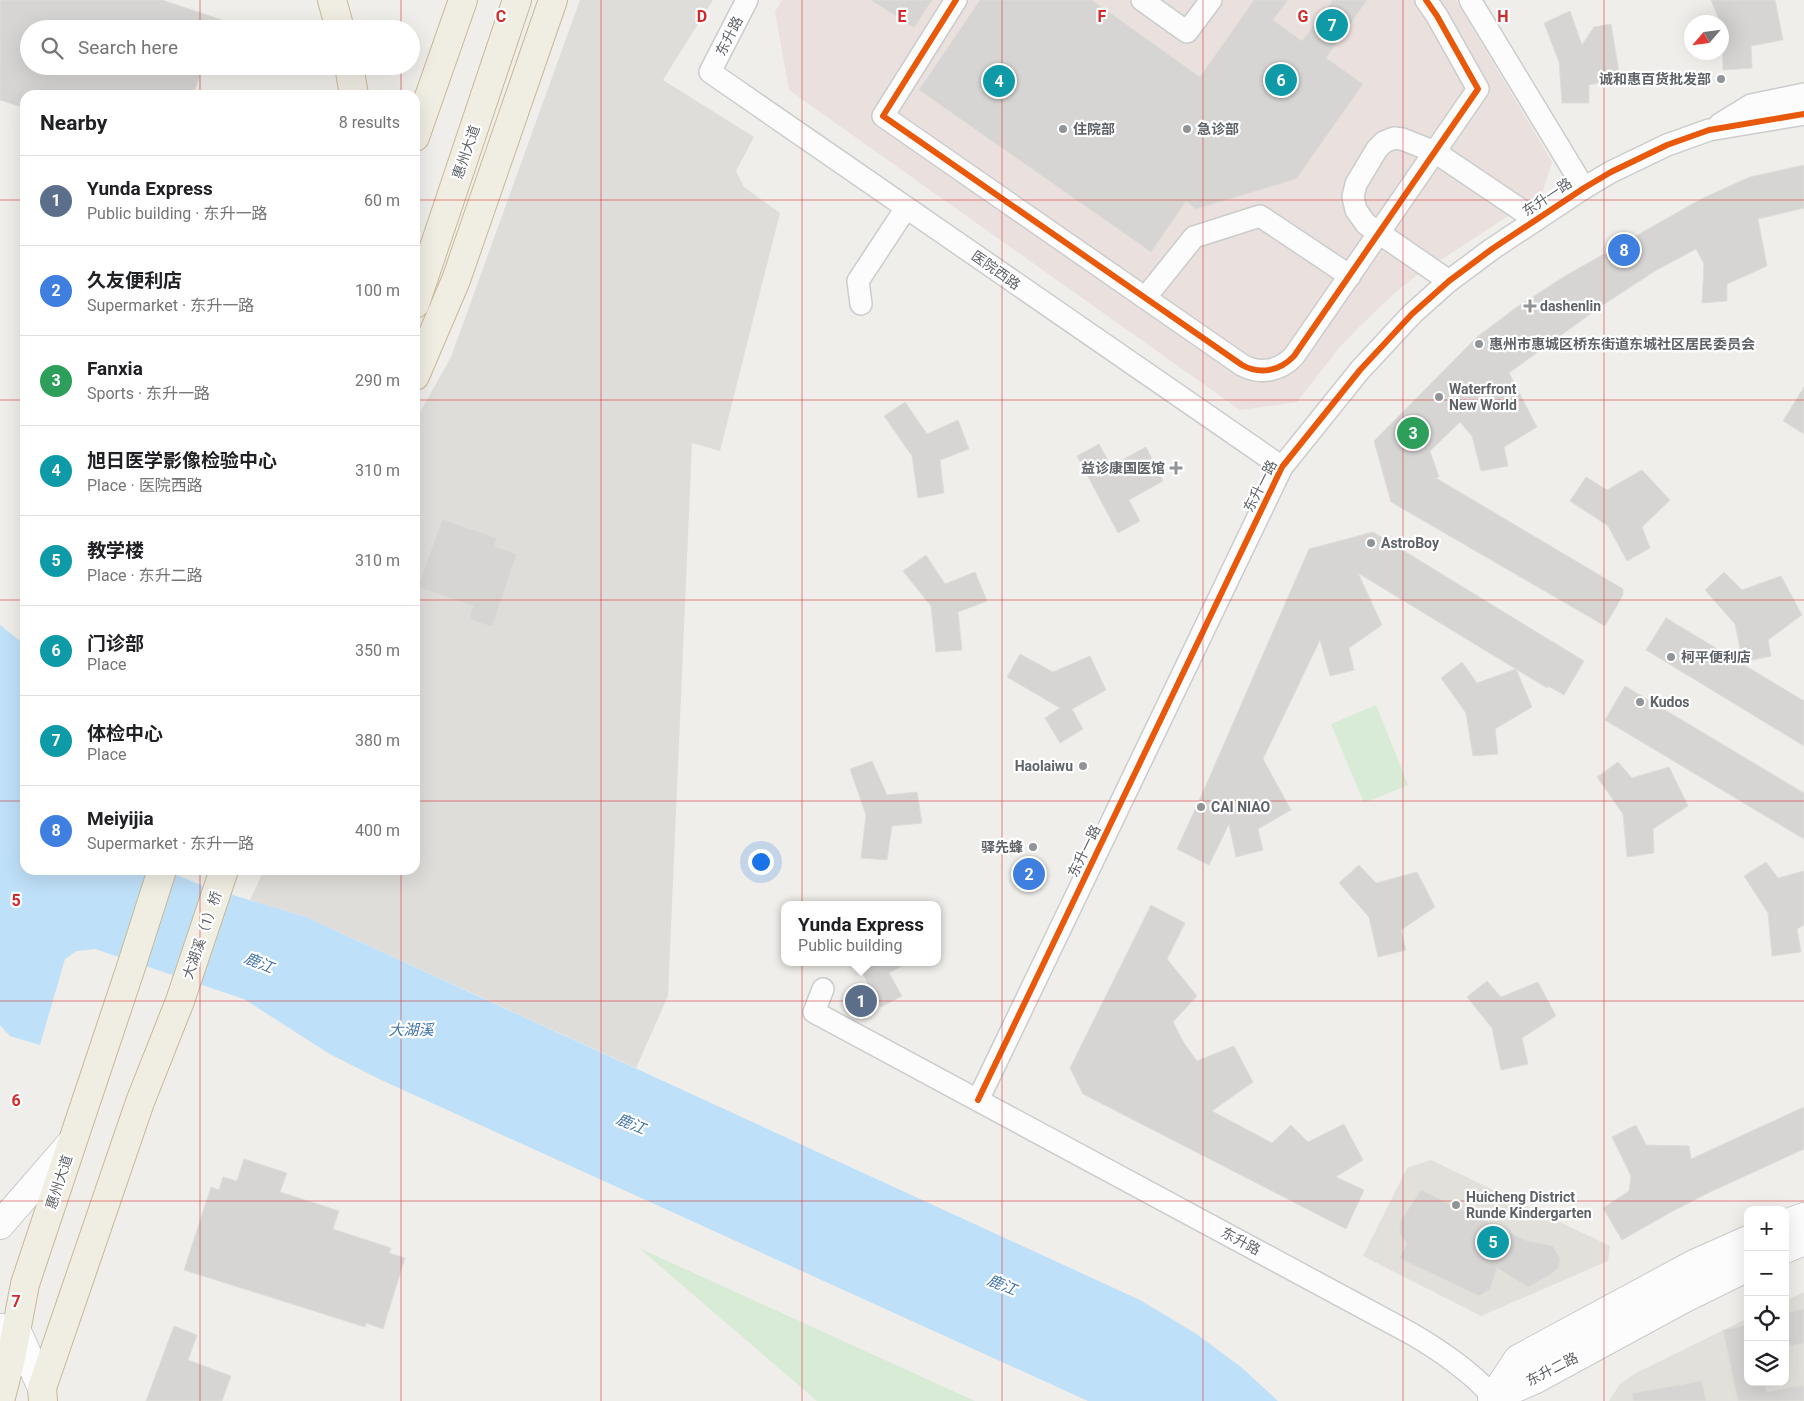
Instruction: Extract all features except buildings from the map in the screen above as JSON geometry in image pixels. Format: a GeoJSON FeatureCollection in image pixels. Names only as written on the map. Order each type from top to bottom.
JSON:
{"type":"FeatureCollection","features":[{"type":"Feature","properties":{"kind":"highway"},"geometry":{"type":"LineString","coordinates":[[332,0],[338,20]]}},
{"type":"Feature","properties":{"kind":"highway"},"geometry":{"type":"LineString","coordinates":[[420,122],[462,0]]}},
{"type":"Feature","properties":{"kind":"highway","name":"惠州大道"},"geometry":{"type":"LineString","coordinates":[[420,289],[517,0]]}},
{"type":"Feature","properties":{"kind":"highway"},"geometry":{"type":"LineString","coordinates":[[420,364],[456,280],[553,0]]}},
{"type":"Feature","properties":{"kind":"highway"},"geometry":{"type":"LineString","coordinates":[[351,75],[353,90]]}},
{"type":"Feature","properties":{"kind":"highway","name":"惠州大道"},"geometry":{"type":"LineString","coordinates":[[0,1401],[8,1328],[25,1284],[160,875]]}},
{"type":"Feature","properties":{"kind":"highway","name":"大湖溪（1）桥"},"geometry":{"type":"LineString","coordinates":[[43,1394],[140,1102],[180,1001],[222,875]]}},
{"type":"Feature","properties":{"kind":"street","name":"东升路"},"geometry":{"type":"LineString","coordinates":[[710,72],[747,0]]}},
{"type":"Feature","properties":{"kind":"street"},"geometry":{"type":"LineString","coordinates":[[956,0],[883,116],[1242,365],[1250,369],[1264,371],[1284,365],[1294,356],[1478,89],[1426,0]]}},
{"type":"Feature","properties":{"kind":"street"},"geometry":{"type":"LineString","coordinates":[[1142,0],[1187,32],[1211,0]]}},
{"type":"Feature","properties":{"kind":"street"},"geometry":{"type":"LineString","coordinates":[[1470,0],[1584,188]]}},
{"type":"Feature","properties":{"kind":"street","name":"医院西路"},"geometry":{"type":"LineString","coordinates":[[710,72],[1282,467]]}},
{"type":"Feature","properties":{"kind":"street","name":"东升一路"},"geometry":{"type":"LineString","coordinates":[[978,1100],[1282,467],[1380,347],[1423,303],[1449,281],[1492,249],[1584,188],[1650,153],[1709,130],[1751,105],[1804,94]]}},
{"type":"Feature","properties":{"kind":"street","name":"东升一路"},"geometry":{"type":"LineString","coordinates":[[1709,130],[1804,114]]}},
{"type":"Feature","properties":{"kind":"street"},"geometry":{"type":"LineString","coordinates":[[1449,281],[1364,223],[1356,210],[1353,197],[1356,184],[1377,149],[1384,142],[1396,138],[1435,152],[1536,220]]}},
{"type":"Feature","properties":{"kind":"street"},"geometry":{"type":"LineString","coordinates":[[861,304],[858,281],[906,208]]}},
{"type":"Feature","properties":{"kind":"street"},"geometry":{"type":"LineString","coordinates":[[1145,298],[1194,237],[1260,216],[1350,276]]}},
{"type":"Feature","properties":{"kind":"street","name":"东升路"},"geometry":{"type":"LineString","coordinates":[[823,989],[814,1012],[1412,1334],[1447,1357],[1495,1400]]}},
{"type":"Feature","properties":{"kind":"street"},"geometry":{"type":"LineString","coordinates":[[0,1225],[72,1141]]}},
{"type":"Feature","properties":{"kind":"street"},"geometry":{"type":"LineString","coordinates":[[1789,1223],[1804,1217]]}},
{"type":"Feature","properties":{"kind":"street"},"geometry":{"type":"LineString","coordinates":[[1789,1247],[1804,1241]]}},
{"type":"Feature","properties":{"kind":"street","name":"东升二路"},"geometry":{"type":"LineString","coordinates":[[1495,1400],[1518,1359],[1694,1264],[1744,1242]]}},
{"type":"Feature","properties":{"kind":"street","name":"东升二路"},"geometry":{"type":"LineString","coordinates":[[1495,1400],[1683,1299],[1744,1269]]}},
{"type":"Feature","properties":{"kind":"street"},"geometry":{"type":"LineString","coordinates":[[8,1328],[43,1394]]}},
{"type":"Feature","properties":{"kind":"street"},"geometry":{"type":"LineString","coordinates":[[6,1354],[43,1394]]}},
{"type":"Feature","properties":{"kind":"shaded area"},"geometry":{"type":"Polygon","coordinates":[[[580,0],[713,0],[663,80],[754,137],[736,171],[744,187],[780,213],[720,451],[692,443],[668,996],[636,1068],[306,917],[250,900],[262,875],[420,875],[420,412],[451,357],[580,0]]]}},
{"type":"Feature","properties":{"kind":"shaded area"},"geometry":{"type":"Polygon","coordinates":[[[782,0],[1456,0],[1552,162],[1542,194],[1416,276],[1397,291],[1339,348],[1297,402],[1240,410],[789,90],[775,12],[782,0]]]}},
{"type":"Feature","properties":{"kind":"shaded area","name":"Huicheng District Runde Kindergarten"},"geometry":{"type":"Polygon","coordinates":[[[1431,1160],[1610,1246],[1608,1261],[1481,1316],[1363,1256],[1407,1168],[1431,1160]]]}},
{"type":"Feature","properties":{"kind":"shaded area"},"geometry":{"type":"Polygon","coordinates":[[[1804,1292],[1804,1401],[1609,1401],[1620,1384],[1634,1374],[1744,1320],[1744,1386],[1789,1386],[1789,1299],[1804,1292]]]}},
{"type":"Feature","properties":{"kind":"green space"},"geometry":{"type":"Polygon","coordinates":[[[1376,705],[1408,785],[1364,803],[1331,724],[1376,705]]]}},
{"type":"Feature","properties":{"kind":"green space"},"geometry":{"type":"Polygon","coordinates":[[[639,1248],[975,1401],[817,1401],[639,1248]]]}},
{"type":"Feature","properties":{"kind":"water","name":"大湖溪"},"geometry":{"type":"Polygon","coordinates":[[[0,625],[20,641],[20,875],[177,875],[203,886],[306,917],[1140,1300],[1195,1333],[1241,1367],[1278,1401],[1088,1401],[379,1079],[328,1053],[244,999],[95,949],[77,951],[65,959],[40,1045],[10,1036],[0,1025],[0,625]]]}},
{"type":"Feature","properties":{"kind":"cycle path"},"geometry":{"type":"LineString","coordinates":[[956,0],[883,116],[1242,365],[1263,371],[1276,368],[1294,356],[1478,89],[1426,0]]}},
{"type":"Feature","properties":{"kind":"cycle path"},"geometry":{"type":"LineString","coordinates":[[978,1100],[1282,467],[1360,370],[1412,314],[1449,281],[1492,249],[1611,172],[1667,145],[1709,130],[1804,114]]}},
{"type":"Feature","properties":{"kind":"place","name":"体检中心"},"geometry":{"type":"Point","coordinates":[1332,25]}},
{"type":"Feature","properties":{"kind":"place","name":"诚和惠百货批发部"},"geometry":{"type":"Point","coordinates":[1721,79]}},
{"type":"Feature","properties":{"kind":"place","name":"门诊部"},"geometry":{"type":"Point","coordinates":[1281,80]}},
{"type":"Feature","properties":{"kind":"place","name":"旭日医学影像检验中心"},"geometry":{"type":"Point","coordinates":[999,81]}},
{"type":"Feature","properties":{"kind":"place","name":"住院部"},"geometry":{"type":"Point","coordinates":[1063,129]}},
{"type":"Feature","properties":{"kind":"place","name":"急诊部"},"geometry":{"type":"Point","coordinates":[1187,129]}},
{"type":"Feature","properties":{"kind":"place","name":"Meiyijia"},"geometry":{"type":"Point","coordinates":[1624,250]}},
{"type":"Feature","properties":{"kind":"place","name":"dashenlin"},"geometry":{"type":"Point","coordinates":[1530,306]}},
{"type":"Feature","properties":{"kind":"place","name":"惠州市惠城区桥东街道东城社区居民委员会"},"geometry":{"type":"Point","coordinates":[1479,344]}},
{"type":"Feature","properties":{"kind":"place","name":"Waterfront New World"},"geometry":{"type":"Point","coordinates":[1439,397]}},
{"type":"Feature","properties":{"kind":"place","name":"Fanxia"},"geometry":{"type":"Point","coordinates":[1413,433]}},
{"type":"Feature","properties":{"kind":"place","name":"益诊康国医馆"},"geometry":{"type":"Point","coordinates":[1176,468]}},
{"type":"Feature","properties":{"kind":"place","name":"AstroBoy"},"geometry":{"type":"Point","coordinates":[1371,543]}},
{"type":"Feature","properties":{"kind":"place","name":"柯平便利店"},"geometry":{"type":"Point","coordinates":[1671,657]}},
{"type":"Feature","properties":{"kind":"place","name":"Kudos"},"geometry":{"type":"Point","coordinates":[1640,702]}},
{"type":"Feature","properties":{"kind":"place","name":"Haolaiwu"},"geometry":{"type":"Point","coordinates":[1083,766]}},
{"type":"Feature","properties":{"kind":"place","name":"CAI NIAO"},"geometry":{"type":"Point","coordinates":[1201,807]}},
{"type":"Feature","properties":{"kind":"place","name":"驿先蜂"},"geometry":{"type":"Point","coordinates":[1033,847]}},
{"type":"Feature","properties":{"kind":"place","name":"久友便利店"},"geometry":{"type":"Point","coordinates":[1029,874]}},
{"type":"Feature","properties":{"kind":"place","name":"Yunda Express"},"geometry":{"type":"Point","coordinates":[861,1001]}},
{"type":"Feature","properties":{"kind":"place","name":"Huicheng District Runde Kindergarten"},"geometry":{"type":"Point","coordinates":[1456,1205]}},
{"type":"Feature","properties":{"kind":"place","name":"教学楼"},"geometry":{"type":"Point","coordinates":[1493,1242]}},
{"type":"Feature","properties":{"kind":"water label","name":"鹿江"},"geometry":{"type":"Point","coordinates":[259,963]}},
{"type":"Feature","properties":{"kind":"water label","name":"鹿江"},"geometry":{"type":"Point","coordinates":[631,1124]}},
{"type":"Feature","properties":{"kind":"water label","name":"鹿江"},"geometry":{"type":"Point","coordinates":[1002,1285]}}]}
